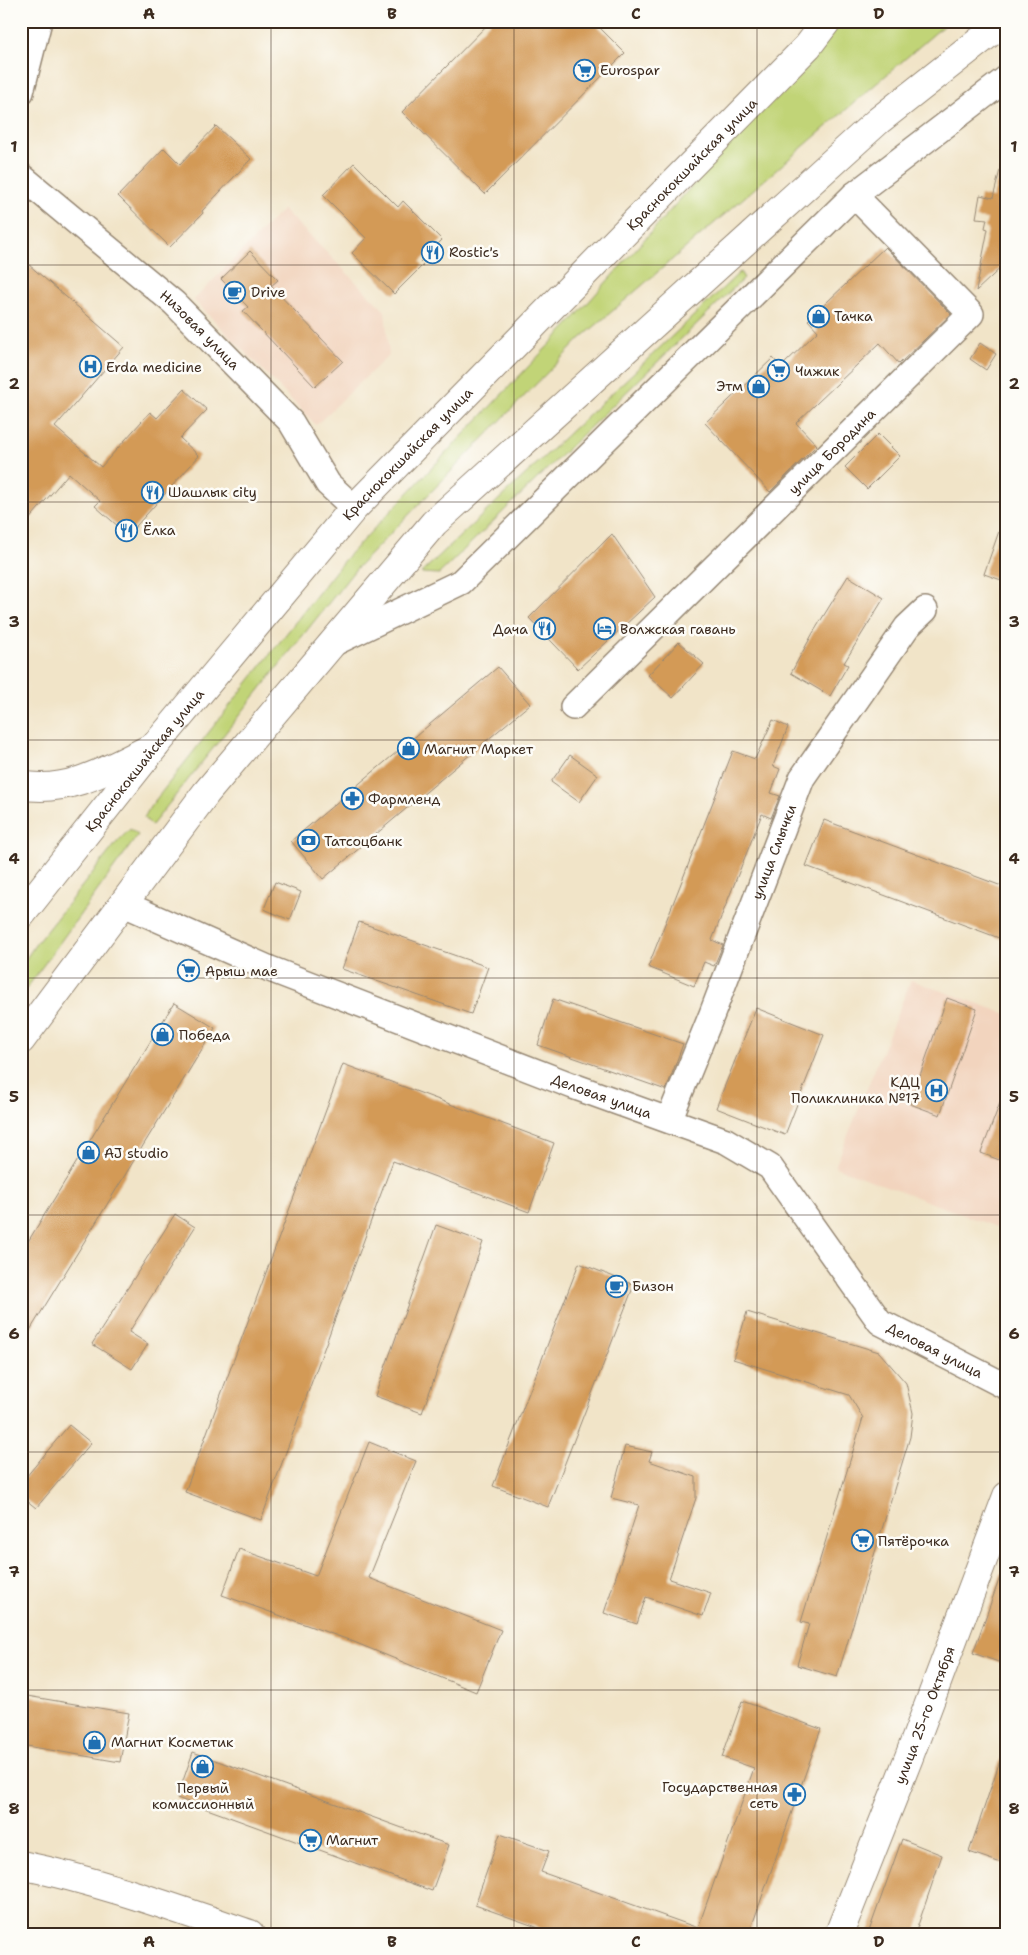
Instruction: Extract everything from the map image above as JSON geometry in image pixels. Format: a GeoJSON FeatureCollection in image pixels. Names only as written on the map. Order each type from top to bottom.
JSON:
{"type":"FeatureCollection","features":[{"type":"Feature","properties":{"kind":"main road","name":"Краснококшайская улица"},"geometry":{"type":"LineString","coordinates":[[21,914],[155,746],[354,508],[808,46],[827,21]]}},
{"type":"Feature","properties":{"kind":"main road"},"geometry":{"type":"LineString","coordinates":[[21,1040],[206,793],[434,522],[878,121],[1005,21]]}},
{"type":"Feature","properties":{"kind":"main road"},"geometry":{"type":"LineString","coordinates":[[21,786],[33,788],[59,786],[86,779],[155,746]]}},
{"type":"Feature","properties":{"kind":"main road","name":"улица 25-го Октября"},"geometry":{"type":"LineString","coordinates":[[839,1934],[1007,1496]]}},
{"type":"Feature","properties":{"kind":"main road"},"geometry":{"type":"LineString","coordinates":[[21,1865],[58,1872],[250,1934]]}},
{"type":"Feature","properties":{"kind":"street"},"geometry":{"type":"LineString","coordinates":[[21,92],[39,21]]}},
{"type":"Feature","properties":{"kind":"street"},"geometry":{"type":"LineString","coordinates":[[330,646],[461,582],[854,195],[1007,78]]}},
{"type":"Feature","properties":{"kind":"street","name":"Низовая улица"},"geometry":{"type":"LineString","coordinates":[[21,176],[174,304],[291,422],[328,484],[354,508]]}},
{"type":"Feature","properties":{"kind":"street","name":"улица Бородина"},"geometry":{"type":"LineString","coordinates":[[573,707],[971,314],[854,195]]}},
{"type":"Feature","properties":{"kind":"street","name":"улица Смычки"},"geometry":{"type":"LineString","coordinates":[[669,1120],[712,1014],[802,778],[907,627],[925,610]]}},
{"type":"Feature","properties":{"kind":"street","name":"Деловая улица"},"geometry":{"type":"LineString","coordinates":[[124,904],[279,972],[573,1086],[726,1141],[770,1167],[880,1322],[1007,1387]]}},
{"type":"Feature","properties":{"kind":"shaded area"},"geometry":{"type":"Polygon","coordinates":[[[283,209],[385,311],[389,355],[316,425],[194,300],[283,209]]]}},
{"type":"Feature","properties":{"kind":"shaded area","name":"КДЦ Поликлиника №17"},"geometry":{"type":"Polygon","coordinates":[[[911,980],[1007,1014],[1007,1231],[835,1167],[911,980]]]}},
{"type":"Feature","properties":{"kind":"green space"},"geometry":{"type":"Polygon","coordinates":[[[839,21],[949,21],[580,339],[355,570],[152,825],[144,818],[150,807],[345,559],[569,324],[839,21]]]}},
{"type":"Feature","properties":{"kind":"green space"},"geometry":{"type":"Polygon","coordinates":[[[740,272],[744,278],[439,574],[421,573],[740,272]]]}},
{"type":"Feature","properties":{"kind":"green space"},"geometry":{"type":"Polygon","coordinates":[[[130,829],[138,835],[21,996],[21,966],[35,945],[118,841],[130,829]]]}},
{"type":"Feature","properties":{"kind":"building"},"geometry":{"type":"Polygon","coordinates":[[[491,21],[593,21],[625,53],[485,194],[402,112],[491,21]]]}},
{"type":"Feature","properties":{"kind":"building"},"geometry":{"type":"Polygon","coordinates":[[[216,126],[251,159],[170,247],[118,196],[164,148],[180,164],[216,126]]]}},
{"type":"Feature","properties":{"kind":"building"},"geometry":{"type":"Polygon","coordinates":[[[354,163],[398,207],[403,201],[442,240],[420,262],[423,265],[394,294],[352,253],[366,238],[323,195],[354,163]]]}},
{"type":"Feature","properties":{"kind":"building"},"geometry":{"type":"Polygon","coordinates":[[[1000,170],[1007,171],[1007,262],[976,291],[988,229],[985,228],[987,219],[976,218],[980,195],[993,198],[1000,170]]]}},
{"type":"Feature","properties":{"kind":"building"},"geometry":{"type":"Polygon","coordinates":[[[885,247],[951,314],[899,364],[880,343],[796,423],[817,445],[770,492],[705,423],[773,358],[781,367],[818,331],[808,320],[885,247]]]}},
{"type":"Feature","properties":{"kind":"building"},"geometry":{"type":"Polygon","coordinates":[[[250,251],[278,280],[271,286],[343,361],[315,387],[243,311],[248,307],[221,279],[250,251]]]}},
{"type":"Feature","properties":{"kind":"building"},"geometry":{"type":"Polygon","coordinates":[[[21,258],[124,347],[55,427],[101,467],[150,412],[157,418],[184,389],[207,410],[180,438],[199,456],[128,535],[95,506],[100,501],[69,473],[21,529],[21,258]]]}},
{"type":"Feature","properties":{"kind":"building"},"geometry":{"type":"Polygon","coordinates":[[[980,343],[996,354],[986,370],[970,359],[980,343]]]}},
{"type":"Feature","properties":{"kind":"building"},"geometry":{"type":"Polygon","coordinates":[[[878,434],[900,456],[867,489],[845,467],[878,434]]]}},
{"type":"Feature","properties":{"kind":"building"},"geometry":{"type":"Polygon","coordinates":[[[1004,517],[1007,517],[1007,582],[984,574],[1004,517]]]}},
{"type":"Feature","properties":{"kind":"building"},"geometry":{"type":"Polygon","coordinates":[[[612,534],[655,597],[578,669],[529,618],[612,534]]]}},
{"type":"Feature","properties":{"kind":"building"},"geometry":{"type":"Polygon","coordinates":[[[848,576],[884,598],[844,663],[848,665],[830,696],[791,673],[848,576]]]}},
{"type":"Feature","properties":{"kind":"building"},"geometry":{"type":"Polygon","coordinates":[[[679,642],[704,664],[673,698],[648,675],[679,642]]]}},
{"type":"Feature","properties":{"kind":"building"},"geometry":{"type":"Polygon","coordinates":[[[498,667],[530,704],[323,879],[291,841],[498,667]]]}},
{"type":"Feature","properties":{"kind":"building"},"geometry":{"type":"Polygon","coordinates":[[[773,720],[788,727],[773,766],[780,769],[771,793],[780,796],[771,818],[762,814],[712,940],[723,945],[714,966],[704,962],[694,986],[648,967],[733,751],[755,759],[773,720]]]}},
{"type":"Feature","properties":{"kind":"building"},"geometry":{"type":"Polygon","coordinates":[[[570,755],[598,775],[579,802],[551,782],[570,755]]]}},
{"type":"Feature","properties":{"kind":"building"},"geometry":{"type":"Polygon","coordinates":[[[824,820],[1007,888],[1007,941],[806,866],[824,820]]]}},
{"type":"Feature","properties":{"kind":"building"},"geometry":{"type":"Polygon","coordinates":[[[275,882],[301,892],[290,920],[264,909],[275,882]]]}},
{"type":"Feature","properties":{"kind":"building"},"geometry":{"type":"Polygon","coordinates":[[[359,922],[488,967],[471,1014],[342,969],[359,922]]]}},
{"type":"Feature","properties":{"kind":"building"},"geometry":{"type":"Polygon","coordinates":[[[947,998],[977,1009],[940,1115],[910,1104],[947,998]]]}},
{"type":"Feature","properties":{"kind":"building"},"geometry":{"type":"Polygon","coordinates":[[[553,999],[683,1044],[666,1090],[538,1045],[553,999]]]}},
{"type":"Feature","properties":{"kind":"building"},"geometry":{"type":"Polygon","coordinates":[[[174,1003],[215,1028],[21,1345],[21,1253],[174,1003]]]}},
{"type":"Feature","properties":{"kind":"building"},"geometry":{"type":"Polygon","coordinates":[[[756,1008],[824,1035],[785,1135],[716,1108],[756,1008]]]}},
{"type":"Feature","properties":{"kind":"building"},"geometry":{"type":"Polygon","coordinates":[[[343,1064],[554,1143],[529,1212],[393,1161],[261,1520],[185,1492],[343,1064]]]}},
{"type":"Feature","properties":{"kind":"building"},"geometry":{"type":"Polygon","coordinates":[[[1005,1090],[1007,1090],[1007,1163],[981,1153],[1005,1090]]]}},
{"type":"Feature","properties":{"kind":"building"},"geometry":{"type":"Polygon","coordinates":[[[175,1214],[195,1227],[129,1332],[148,1344],[132,1369],[92,1344],[175,1214]]]}},
{"type":"Feature","properties":{"kind":"building"},"geometry":{"type":"Polygon","coordinates":[[[436,1225],[483,1242],[422,1413],[375,1396],[436,1225]]]}},
{"type":"Feature","properties":{"kind":"building"},"geometry":{"type":"Polygon","coordinates":[[[579,1263],[634,1285],[548,1507],[493,1486],[579,1263]]]}},
{"type":"Feature","properties":{"kind":"building"},"geometry":{"type":"Polygon","coordinates":[[[747,1312],[879,1352],[906,1383],[913,1413],[910,1437],[837,1677],[797,1665],[809,1624],[801,1622],[863,1418],[849,1395],[733,1359],[747,1312]]]}},
{"type":"Feature","properties":{"kind":"building"},"geometry":{"type":"Polygon","coordinates":[[[69,1425],[91,1443],[36,1508],[21,1496],[21,1483],[69,1425]]]}},
{"type":"Feature","properties":{"kind":"building"},"geometry":{"type":"Polygon","coordinates":[[[369,1442],[416,1461],[369,1578],[501,1630],[476,1692],[349,1640],[222,1595],[239,1549],[316,1576],[369,1442]]]}},
{"type":"Feature","properties":{"kind":"building"},"geometry":{"type":"Polygon","coordinates":[[[625,1446],[652,1452],[649,1461],[696,1477],[696,1498],[669,1579],[711,1593],[703,1616],[646,1597],[637,1624],[604,1613],[639,1505],[611,1498],[625,1446]]]}},
{"type":"Feature","properties":{"kind":"building"},"geometry":{"type":"Polygon","coordinates":[[[1004,1566],[1007,1566],[1007,1665],[973,1653],[1004,1566]]]}},
{"type":"Feature","properties":{"kind":"building"},"geometry":{"type":"Polygon","coordinates":[[[21,1695],[129,1713],[120,1762],[21,1745],[21,1695]]]}},
{"type":"Feature","properties":{"kind":"building"},"geometry":{"type":"Polygon","coordinates":[[[742,1701],[821,1729],[749,1934],[556,1934],[475,1905],[500,1834],[549,1851],[541,1872],[698,1928],[754,1768],[722,1757],[742,1701]]]}},
{"type":"Feature","properties":{"kind":"building"},"geometry":{"type":"Polygon","coordinates":[[[193,1752],[449,1845],[432,1891],[177,1798],[193,1752]]]}},
{"type":"Feature","properties":{"kind":"building"},"geometry":{"type":"Polygon","coordinates":[[[1003,1752],[1007,1753],[1007,1865],[969,1852],[1003,1752]]]}},
{"type":"Feature","properties":{"kind":"building"},"geometry":{"type":"Polygon","coordinates":[[[902,1839],[942,1855],[915,1934],[868,1934],[902,1839]]]}},
{"type":"Feature","properties":{"kind":"place","name":"Eurospar"},"geometry":{"type":"Point","coordinates":[584,70]}},
{"type":"Feature","properties":{"kind":"place","name":"Rostic's"},"geometry":{"type":"Point","coordinates":[433,252]}},
{"type":"Feature","properties":{"kind":"place","name":"Drive"},"geometry":{"type":"Point","coordinates":[235,292]}},
{"type":"Feature","properties":{"kind":"place","name":"Тачка"},"geometry":{"type":"Point","coordinates":[818,316]}},
{"type":"Feature","properties":{"kind":"place","name":"Erda medicine"},"geometry":{"type":"Point","coordinates":[90,367]}},
{"type":"Feature","properties":{"kind":"place","name":"Чижик"},"geometry":{"type":"Point","coordinates":[779,371]}},
{"type":"Feature","properties":{"kind":"place","name":"Этм"},"geometry":{"type":"Point","coordinates":[759,386]}},
{"type":"Feature","properties":{"kind":"place","name":"Шашлык city"},"geometry":{"type":"Point","coordinates":[152,492]}},
{"type":"Feature","properties":{"kind":"place","name":"Ёлка"},"geometry":{"type":"Point","coordinates":[127,530]}},
{"type":"Feature","properties":{"kind":"place","name":"Дача"},"geometry":{"type":"Point","coordinates":[544,629]}},
{"type":"Feature","properties":{"kind":"place","name":"Волжская гавань"},"geometry":{"type":"Point","coordinates":[604,629]}},
{"type":"Feature","properties":{"kind":"place","name":"Магнит Маркет"},"geometry":{"type":"Point","coordinates":[408,749]}},
{"type":"Feature","properties":{"kind":"place","name":"Фармленд"},"geometry":{"type":"Point","coordinates":[352,799]}},
{"type":"Feature","properties":{"kind":"place","name":"Татсоцбанк"},"geometry":{"type":"Point","coordinates":[308,841]}},
{"type":"Feature","properties":{"kind":"place","name":"Арыш мае"},"geometry":{"type":"Point","coordinates":[189,971]}},
{"type":"Feature","properties":{"kind":"place","name":"Победа"},"geometry":{"type":"Point","coordinates":[163,1035]}},
{"type":"Feature","properties":{"kind":"place","name":"КДЦ Поликлиника №17"},"geometry":{"type":"Point","coordinates":[936,1090]}},
{"type":"Feature","properties":{"kind":"place","name":"AJ studio"},"geometry":{"type":"Point","coordinates":[88,1153]}},
{"type":"Feature","properties":{"kind":"place","name":"Бизон"},"geometry":{"type":"Point","coordinates":[616,1286]}},
{"type":"Feature","properties":{"kind":"place","name":"Пятёрочка"},"geometry":{"type":"Point","coordinates":[862,1541]}},
{"type":"Feature","properties":{"kind":"place","name":"Магнит Косметик"},"geometry":{"type":"Point","coordinates":[95,1742]}},
{"type":"Feature","properties":{"kind":"place","name":"Первый комиссионный"},"geometry":{"type":"Point","coordinates":[203,1766]}},
{"type":"Feature","properties":{"kind":"place","name":"Государственная сеть"},"geometry":{"type":"Point","coordinates":[794,1795]}},
{"type":"Feature","properties":{"kind":"place","name":"Магнит"},"geometry":{"type":"Point","coordinates":[310,1840]}}]}
